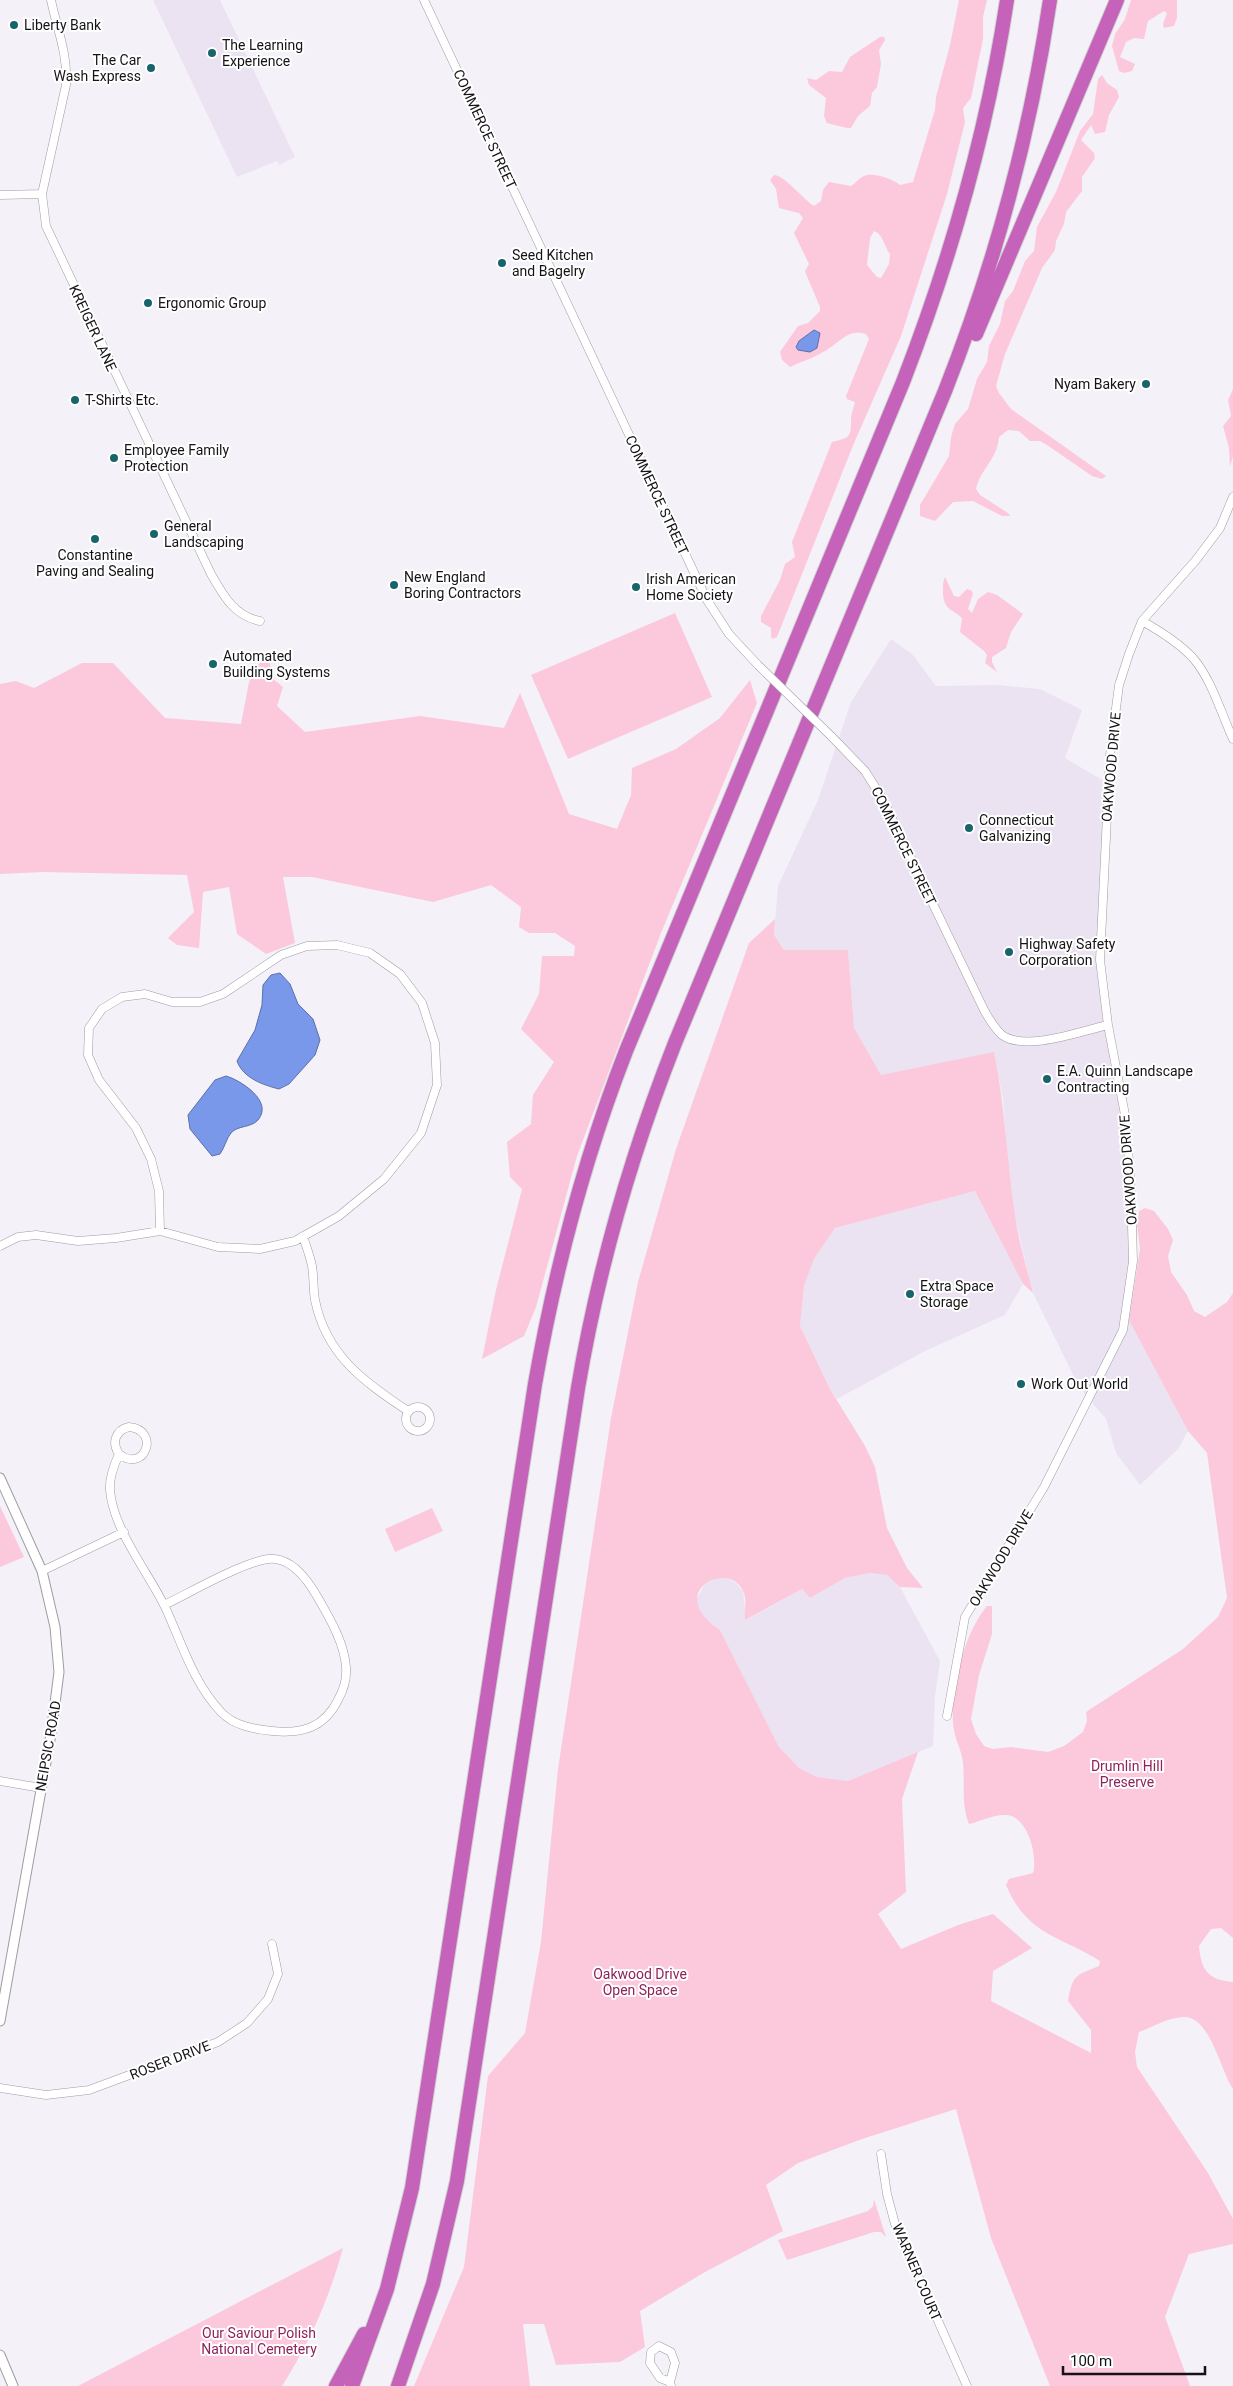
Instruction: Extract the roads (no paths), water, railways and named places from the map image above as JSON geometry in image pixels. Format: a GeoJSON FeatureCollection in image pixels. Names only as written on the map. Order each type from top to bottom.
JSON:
{"type":"FeatureCollection","features":[{"type":"Feature","properties":{"kind":"highway"},"geometry":{"type":"LineString","coordinates":[[352,2386],[382,2307],[396,2259],[414,2176],[535,1384],[550,1306],[569,1226],[596,1136],[628,1046],[930,312],[956,233],[975,162],[993,82],[1007,0]]}},
{"type":"Feature","properties":{"kind":"highway"},"geometry":{"type":"LineString","coordinates":[[400,2383],[433,2284],[457,2181],[578,1388],[595,1300],[619,1208],[642,1132],[678,1038],[951,378],[988,274],[1014,181],[1033,102],[1050,0]]}},
{"type":"Feature","properties":{"kind":"highway"},"geometry":{"type":"LineString","coordinates":[[951,378],[990,302],[1117,0]]}},
{"type":"Feature","properties":{"kind":"highway"},"geometry":{"type":"LineString","coordinates":[[336,2386],[370,2320],[382,2307]]}},
{"type":"Feature","properties":{"kind":"street","name":"KREIGER LANE"},"geometry":{"type":"LineString","coordinates":[[51,0],[64,47],[67,71],[66,85],[42,194],[46,226],[202,556],[230,605],[242,616],[260,621]]}},
{"type":"Feature","properties":{"kind":"street","name":"COMMERCE STREET"},"geometry":{"type":"LineString","coordinates":[[424,0],[707,600],[729,634],[865,771],[882,798],[984,1010],[1000,1032],[1014,1040],[1031,1042],[1108,1025]]}},
{"type":"Feature","properties":{"kind":"street"},"geometry":{"type":"LineString","coordinates":[[0,195],[42,194]]}},
{"type":"Feature","properties":{"kind":"street","name":"OAKWOOD DRIVE"},"geometry":{"type":"LineString","coordinates":[[947,1716],[966,1617],[1044,1487],[1123,1330],[1133,1261],[1131,1190],[1126,1120],[1108,1025],[1100,960],[1110,755],[1119,685],[1128,654],[1142,621],[1196,560],[1220,528],[1233,497]]}},
{"type":"Feature","properties":{"kind":"street"},"geometry":{"type":"LineString","coordinates":[[1142,621],[1160,631],[1193,658],[1206,679],[1233,739]]}},
{"type":"Feature","properties":{"kind":"street"},"geometry":{"type":"LineString","coordinates":[[0,1246],[18,1237],[36,1235],[78,1241],[116,1238],[160,1231],[218,1247],[252,1248],[295,1241],[339,1216],[384,1179],[420,1133],[437,1085],[435,1043],[422,1003],[400,974],[370,953],[337,945],[307,946],[281,955],[223,994],[200,1002],[172,1002],[145,994],[122,997],[102,1008],[89,1028],[88,1055],[99,1080],[136,1128],[152,1159],[159,1192],[160,1231]]}},
{"type":"Feature","properties":{"kind":"street"},"geometry":{"type":"LineString","coordinates":[[303,1236],[312,1264],[315,1299],[323,1329],[343,1360],[372,1387],[408,1412]]}},
{"type":"Feature","properties":{"kind":"street"},"geometry":{"type":"LineString","coordinates":[[118,1454],[130,1459],[139,1457],[146,1449],[147,1443],[144,1434],[135,1427],[129,1427],[119,1432],[115,1443],[118,1454],[111,1474],[110,1489],[114,1508],[124,1532],[164,1605],[201,1688],[222,1713],[248,1729],[290,1733],[314,1727],[331,1714],[342,1691],[346,1668],[336,1631],[309,1582],[294,1568],[276,1559],[258,1560],[164,1605]]}},
{"type":"Feature","properties":{"kind":"street","name":"NEIPSIC ROAD"},"geometry":{"type":"LineString","coordinates":[[0,1478],[42,1571],[55,1627],[58,1672],[57,1694],[2,1998],[0,2021]]}},
{"type":"Feature","properties":{"kind":"street"},"geometry":{"type":"LineString","coordinates":[[42,1571],[124,1532]]}},
{"type":"Feature","properties":{"kind":"street"},"geometry":{"type":"LineString","coordinates":[[0,1781],[41,1788]]}},
{"type":"Feature","properties":{"kind":"street","name":"ROSER DRIVE"},"geometry":{"type":"LineString","coordinates":[[0,2088],[46,2095],[89,2090],[218,2042],[247,2023],[268,1999],[278,1974],[272,1944]]}},
{"type":"Feature","properties":{"kind":"street","name":"WARNER COURT"},"geometry":{"type":"LineString","coordinates":[[881,2154],[886,2194],[895,2224],[967,2386]]}},
{"type":"Feature","properties":{"kind":"street"},"geometry":{"type":"LineString","coordinates":[[659,2346],[671,2352],[675,2363],[671,2384],[660,2378],[650,2363],[651,2352],[659,2346]]}},
{"type":"Feature","properties":{"kind":"street"},"geometry":{"type":"LineString","coordinates":[[0,2355],[13,2386]]}},
{"type":"Feature","properties":{"kind":"water"},"geometry":{"type":"Polygon","coordinates":[[[814,330],[820,333],[817,348],[810,352],[798,350],[796,347],[799,341],[814,330]]]}},
{"type":"Feature","properties":{"kind":"water"},"geometry":{"type":"Polygon","coordinates":[[[280,973],[290,984],[298,1004],[313,1019],[320,1040],[315,1055],[289,1084],[279,1089],[254,1080],[244,1072],[237,1061],[255,1030],[262,1005],[263,985],[271,975],[280,973]]]}},
{"type":"Feature","properties":{"kind":"water"},"geometry":{"type":"Polygon","coordinates":[[[226,1076],[253,1092],[262,1106],[262,1113],[255,1123],[234,1130],[229,1135],[220,1154],[212,1156],[190,1129],[188,1115],[215,1080],[226,1076]]]}},
{"type":"Feature","properties":{"kind":"place","name":"Liberty Bank"},"geometry":{"type":"Point","coordinates":[14,25]}},
{"type":"Feature","properties":{"kind":"place","name":"The Learning Experience"},"geometry":{"type":"Point","coordinates":[212,53]}},
{"type":"Feature","properties":{"kind":"place","name":"The Car Wash Express"},"geometry":{"type":"Point","coordinates":[151,68]}},
{"type":"Feature","properties":{"kind":"place","name":"Seed Kitchen and Bagelry"},"geometry":{"type":"Point","coordinates":[502,263]}},
{"type":"Feature","properties":{"kind":"place","name":"Ergonomic Group"},"geometry":{"type":"Point","coordinates":[148,303]}},
{"type":"Feature","properties":{"kind":"place","name":"Nyam Bakery"},"geometry":{"type":"Point","coordinates":[1146,384]}},
{"type":"Feature","properties":{"kind":"place","name":"T-Shirts Etc."},"geometry":{"type":"Point","coordinates":[75,400]}},
{"type":"Feature","properties":{"kind":"place","name":"Employee Family Protection"},"geometry":{"type":"Point","coordinates":[114,458]}},
{"type":"Feature","properties":{"kind":"place","name":"General Landscaping"},"geometry":{"type":"Point","coordinates":[154,534]}},
{"type":"Feature","properties":{"kind":"place","name":"Constantine Paving and Sealing"},"geometry":{"type":"Point","coordinates":[95,539]}},
{"type":"Feature","properties":{"kind":"place","name":"New England Boring Contractors"},"geometry":{"type":"Point","coordinates":[394,585]}},
{"type":"Feature","properties":{"kind":"place","name":"Irish American Home Society"},"geometry":{"type":"Point","coordinates":[636,587]}},
{"type":"Feature","properties":{"kind":"place","name":"Automated Building Systems"},"geometry":{"type":"Point","coordinates":[213,664]}},
{"type":"Feature","properties":{"kind":"place","name":"Connecticut Galvanizing"},"geometry":{"type":"Point","coordinates":[969,828]}},
{"type":"Feature","properties":{"kind":"place","name":"Highway Safety Corporation"},"geometry":{"type":"Point","coordinates":[1009,952]}},
{"type":"Feature","properties":{"kind":"place","name":"E.A. Quinn Landscape Contracting"},"geometry":{"type":"Point","coordinates":[1047,1079]}},
{"type":"Feature","properties":{"kind":"place","name":"Extra Space Storage"},"geometry":{"type":"Point","coordinates":[910,1294]}},
{"type":"Feature","properties":{"kind":"place","name":"Work Out World"},"geometry":{"type":"Point","coordinates":[1021,1384]}},
{"type":"Feature","properties":{"kind":"park label","name":"Drumlin Hill Preserve"},"geometry":{"type":"Point","coordinates":[1127,1774]}},
{"type":"Feature","properties":{"kind":"park label","name":"Oakwood Drive Open Space"},"geometry":{"type":"Point","coordinates":[640,1982]}},
{"type":"Feature","properties":{"kind":"park label","name":"Our Saviour Polish National Cemetery"},"geometry":{"type":"Point","coordinates":[259,2342]}}]}
